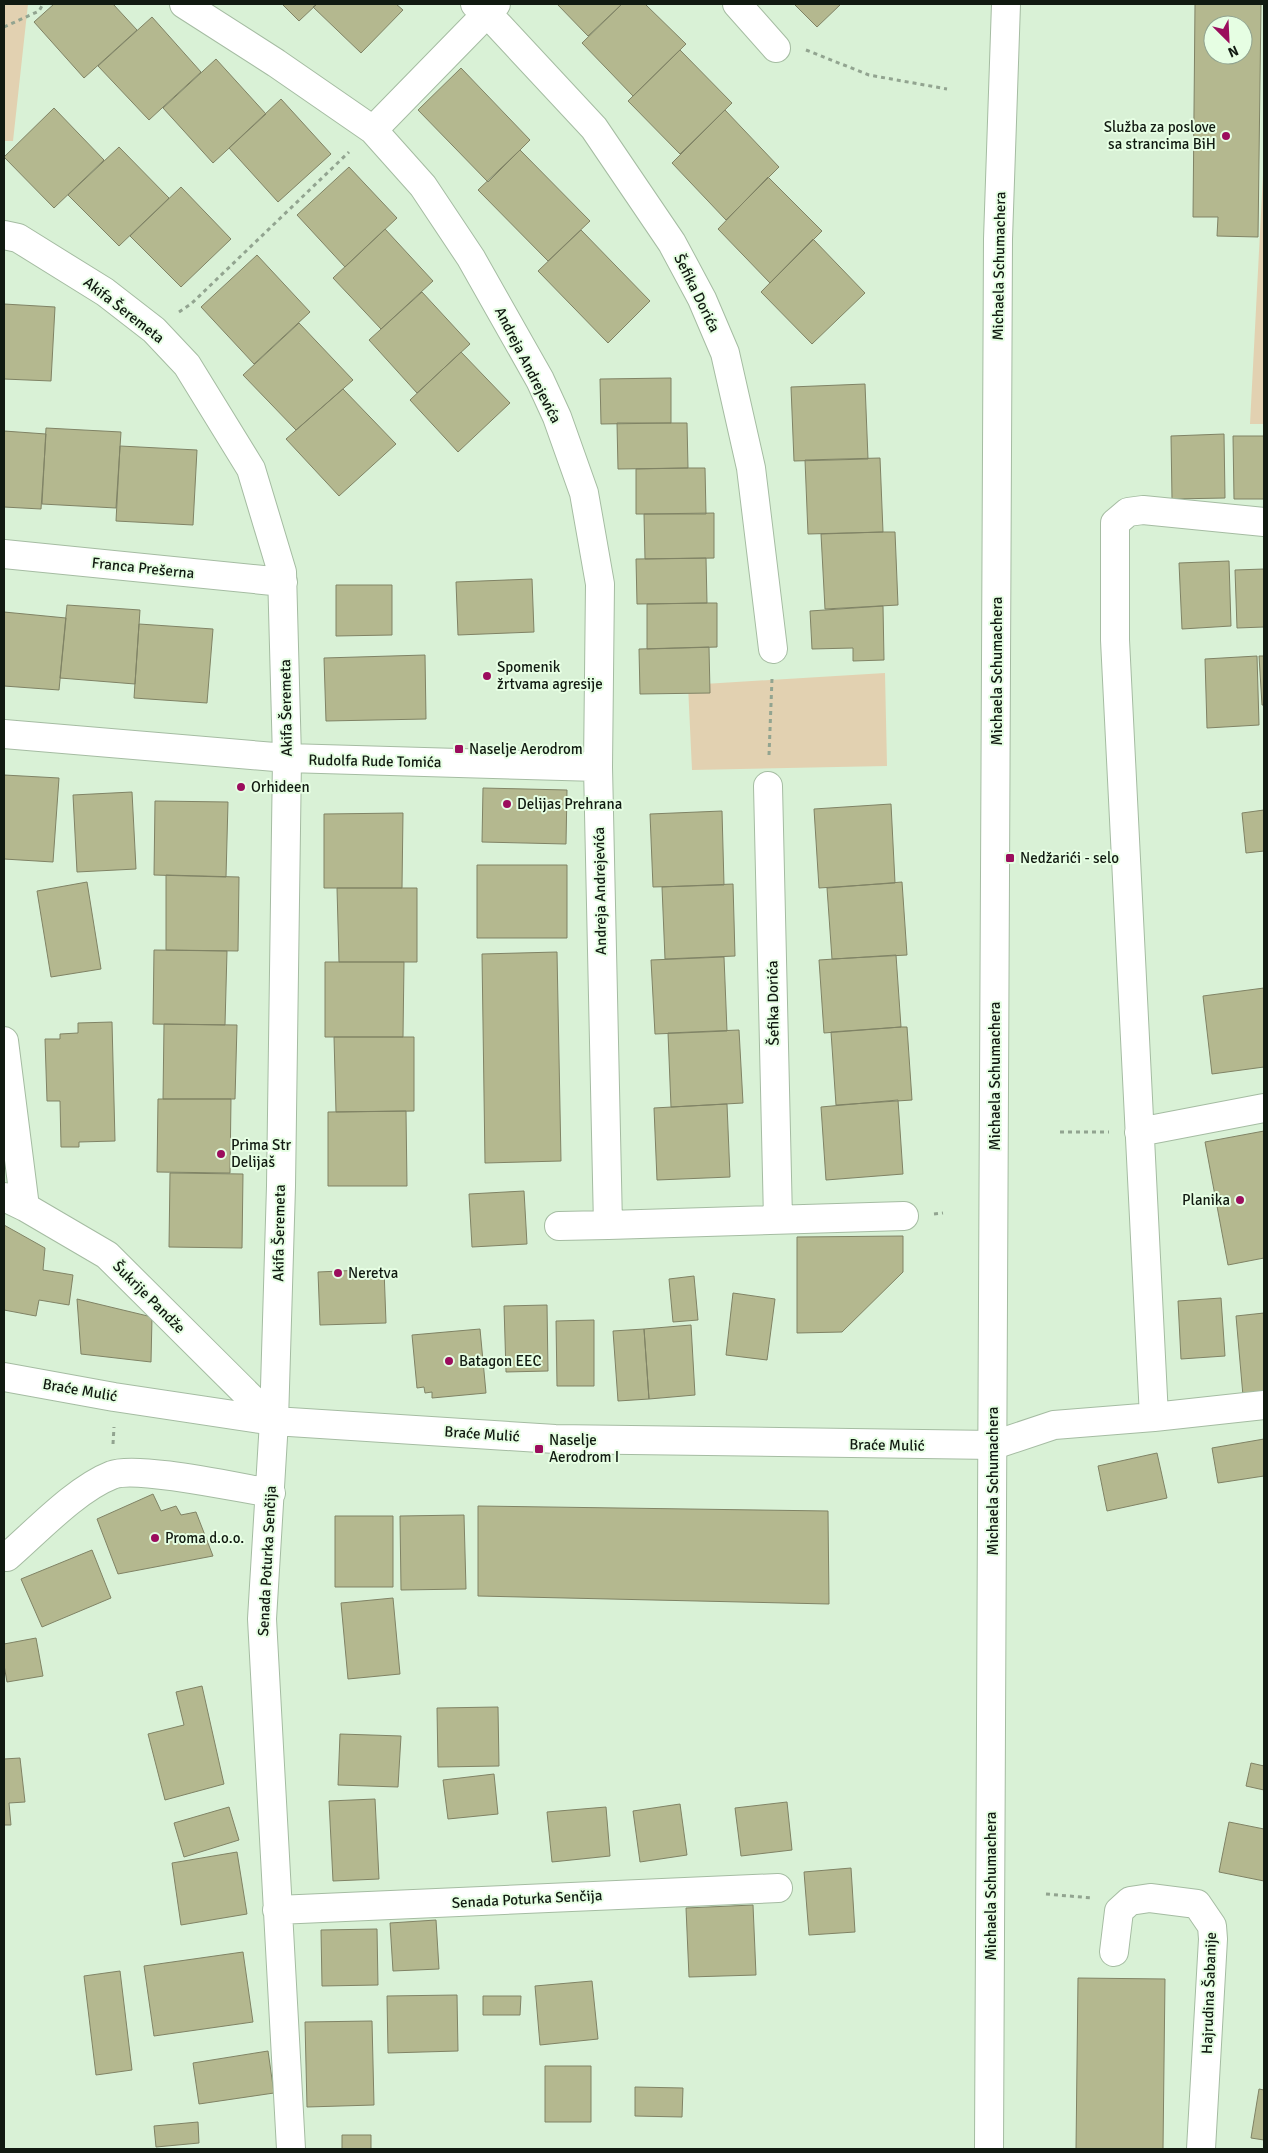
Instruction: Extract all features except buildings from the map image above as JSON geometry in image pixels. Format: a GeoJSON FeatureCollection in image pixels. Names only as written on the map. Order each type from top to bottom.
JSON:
{"type":"FeatureCollection","features":[{"type":"Feature","properties":{"kind":"street","name":"Andreja Andrejevića"},"geometry":{"type":"LineString","coordinates":[[184,4],[276,63],[373,130],[423,186],[471,258],[540,380],[557,417],[584,493],[600,584],[598,766],[608,1225]]}},
{"type":"Feature","properties":{"kind":"street"},"geometry":{"type":"LineString","coordinates":[[737,4],[776,48]]}},
{"type":"Feature","properties":{"kind":"street","name":"Michaela Schumachera"},"geometry":{"type":"LineString","coordinates":[[989,2149],[994,1445],[998,239],[1006,4]]}},
{"type":"Feature","properties":{"kind":"street"},"geometry":{"type":"LineString","coordinates":[[373,130],[486,7]]}},
{"type":"Feature","properties":{"kind":"street","name":"Šefika Dorića"},"geometry":{"type":"LineString","coordinates":[[486,7],[594,128],[672,243],[702,299],[725,353],[751,468],[773,649]]}},
{"type":"Feature","properties":{"kind":"street","name":"Akifa Šeremeta"},"geometry":{"type":"LineString","coordinates":[[4,235],[18,238],[105,292],[154,330],[187,365],[251,469],[282,577],[287,758],[281,1186],[274,1421]]}},
{"type":"Feature","properties":{"kind":"street"},"geometry":{"type":"LineString","coordinates":[[1264,522],[1142,510],[1128,512],[1115,523],[1115,640],[1154,1417],[1264,1405]]}},
{"type":"Feature","properties":{"kind":"street","name":"Franca Prešerna"},"geometry":{"type":"LineString","coordinates":[[4,554],[282,577]]}},
{"type":"Feature","properties":{"kind":"street","name":"Rudolfa Rude Tomića"},"geometry":{"type":"LineString","coordinates":[[4,734],[287,758],[598,766]]}},
{"type":"Feature","properties":{"kind":"street","name":"Šefika Dorića"},"geometry":{"type":"LineString","coordinates":[[768,786],[778,1219]]}},
{"type":"Feature","properties":{"kind":"street"},"geometry":{"type":"LineString","coordinates":[[4,1041],[14,1202]]}},
{"type":"Feature","properties":{"kind":"street"},"geometry":{"type":"LineString","coordinates":[[1139,1132],[1264,1108]]}},
{"type":"Feature","properties":{"kind":"street","name":"Šukrije Pandže"},"geometry":{"type":"LineString","coordinates":[[14,1202],[107,1255],[274,1421]]}},
{"type":"Feature","properties":{"kind":"street"},"geometry":{"type":"LineString","coordinates":[[559,1226],[904,1216]]}},
{"type":"Feature","properties":{"kind":"street","name":"Braće Mulić"},"geometry":{"type":"LineString","coordinates":[[4,1377],[114,1397],[274,1421],[555,1439],[994,1445],[1054,1425],[1154,1417]]}},
{"type":"Feature","properties":{"kind":"street","name":"Senada Poturka Senčija"},"geometry":{"type":"LineString","coordinates":[[274,1421],[262,1618],[292,2149]]}},
{"type":"Feature","properties":{"kind":"street"},"geometry":{"type":"LineString","coordinates":[[7,1557],[77,1496],[113,1474],[137,1471],[270,1493]]}},
{"type":"Feature","properties":{"kind":"street","name":"Senada Poturka Senčija"},"geometry":{"type":"LineString","coordinates":[[277,1910],[778,1888]]}},
{"type":"Feature","properties":{"kind":"street","name":"Hajrudina Šabanije"},"geometry":{"type":"LineString","coordinates":[[1130,1901],[1150,1898],[1197,1904],[1212,1926],[1214,1939],[1201,2149]]}},
{"type":"Feature","properties":{"kind":"street"},"geometry":{"type":"LineString","coordinates":[[1114,1952],[1119,1911],[1130,1901]]}},
{"type":"Feature","properties":{"kind":"path"},"geometry":{"type":"LineString","coordinates":[[4,27],[39,11],[43,4]]}},
{"type":"Feature","properties":{"kind":"path"},"geometry":{"type":"LineString","coordinates":[[776,48],[790,43],[869,75],[947,89]]}},
{"type":"Feature","properties":{"kind":"path"},"geometry":{"type":"LineString","coordinates":[[154,330],[191,304],[373,130]]}},
{"type":"Feature","properties":{"kind":"path"},"geometry":{"type":"LineString","coordinates":[[768,786],[773,649]]}},
{"type":"Feature","properties":{"kind":"path"},"geometry":{"type":"LineString","coordinates":[[1060,1132],[1139,1132]]}},
{"type":"Feature","properties":{"kind":"path"},"geometry":{"type":"LineString","coordinates":[[113,1474],[114,1397]]}},
{"type":"Feature","properties":{"kind":"path"},"geometry":{"type":"LineString","coordinates":[[1046,1894],[1130,1901]]}},
{"type":"Feature","properties":{"kind":"shaded area"},"geometry":{"type":"Polygon","coordinates":[[[4,4],[28,4],[13,141],[4,141],[4,4]]]}},
{"type":"Feature","properties":{"kind":"shaded area"},"geometry":{"type":"Polygon","coordinates":[[[1264,156],[1264,424],[1250,424],[1264,156]]]}},
{"type":"Feature","properties":{"kind":"shaded area"},"geometry":{"type":"Polygon","coordinates":[[[885,673],[887,766],[692,770],[688,685],[885,673]]]}},
{"type":"Feature","properties":{"kind":"place","name":"Služba za poslove sa strancima BiH"},"geometry":{"type":"Point","coordinates":[1226,136]}},
{"type":"Feature","properties":{"kind":"place","name":"Spomenik žrtvama agresije"},"geometry":{"type":"Point","coordinates":[487,676]}},
{"type":"Feature","properties":{"kind":"place","name":"Naselje Aerodrom"},"geometry":{"type":"Point","coordinates":[459,749]}},
{"type":"Feature","properties":{"kind":"place","name":"Orhideen"},"geometry":{"type":"Point","coordinates":[241,787]}},
{"type":"Feature","properties":{"kind":"place","name":"Delijas Prehrana"},"geometry":{"type":"Point","coordinates":[507,804]}},
{"type":"Feature","properties":{"kind":"place","name":"Nedžarići - selo"},"geometry":{"type":"Point","coordinates":[1010,858]}},
{"type":"Feature","properties":{"kind":"place","name":"Prima Str Delijaš"},"geometry":{"type":"Point","coordinates":[221,1154]}},
{"type":"Feature","properties":{"kind":"place","name":"Planika"},"geometry":{"type":"Point","coordinates":[1240,1200]}},
{"type":"Feature","properties":{"kind":"place","name":"Neretva"},"geometry":{"type":"Point","coordinates":[338,1273]}},
{"type":"Feature","properties":{"kind":"place","name":"Batagon EEC"},"geometry":{"type":"Point","coordinates":[449,1361]}},
{"type":"Feature","properties":{"kind":"place","name":"Naselje Aerodrom I"},"geometry":{"type":"Point","coordinates":[539,1449]}},
{"type":"Feature","properties":{"kind":"place","name":"Proma d.o.o."},"geometry":{"type":"Point","coordinates":[155,1538]}}]}
